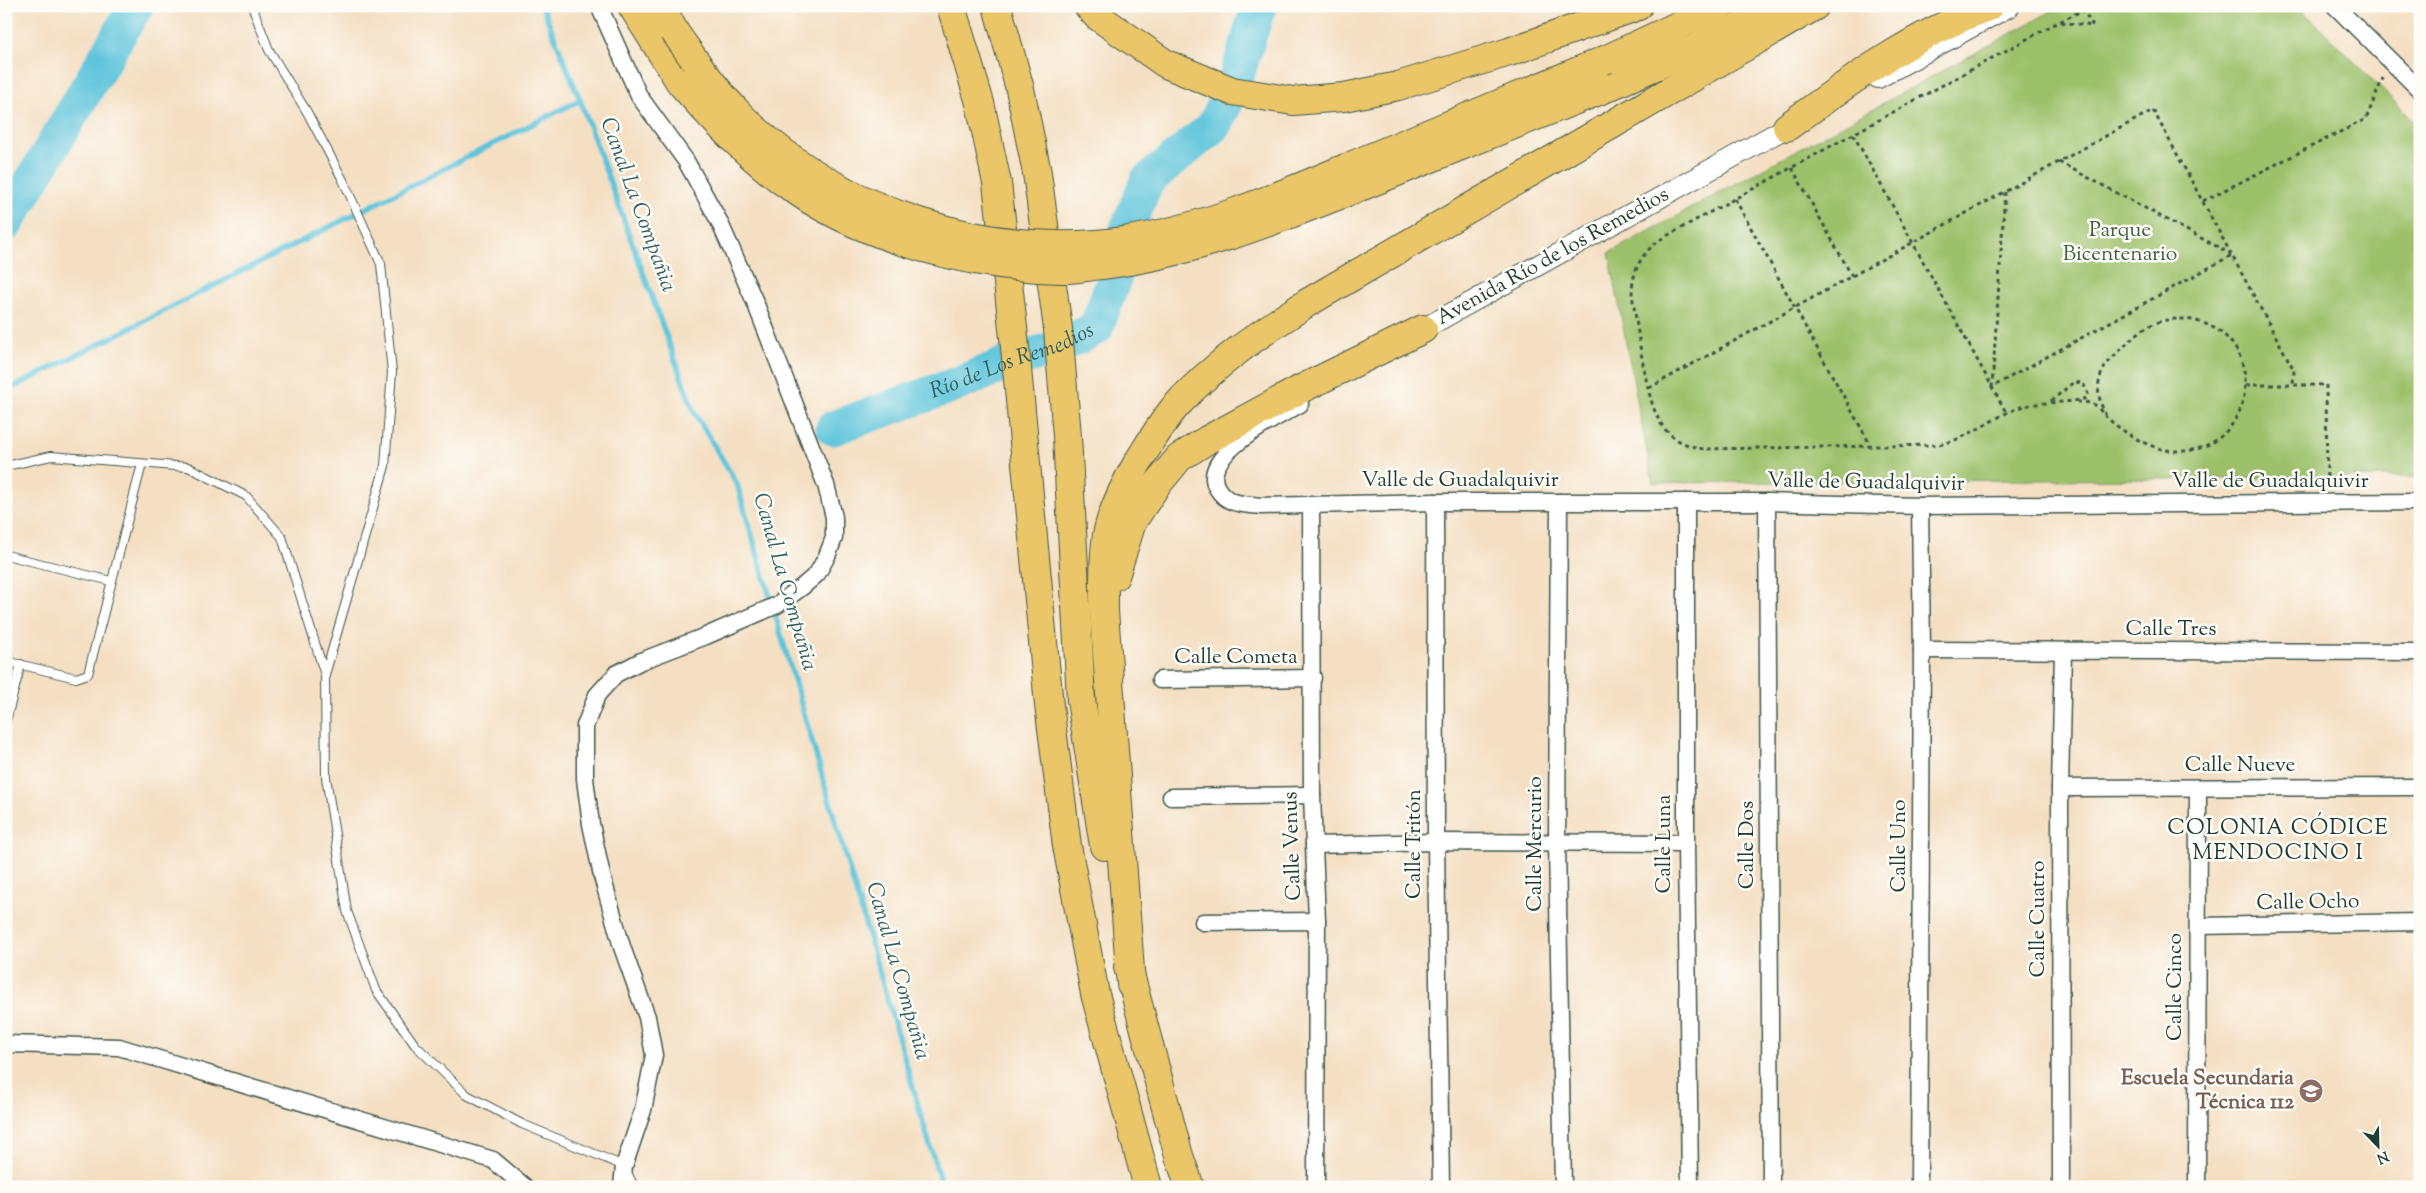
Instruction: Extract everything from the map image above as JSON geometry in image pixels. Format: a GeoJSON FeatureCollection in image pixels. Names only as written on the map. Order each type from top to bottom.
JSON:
{"type":"FeatureCollection","features":[{"type":"Feature","properties":{"kind":"highway"},"geometry":{"type":"LineString","coordinates":[[632,6],[680,82],[718,126],[754,158],[795,190],[835,214],[906,242],[982,261],[1063,269],[1139,261],[1204,245],[1286,216],[1606,88],[1696,48],[1780,6]]}},
{"type":"Feature","properties":{"kind":"highway"},"geometry":{"type":"LineString","coordinates":[[661,6],[674,31],[702,72],[743,117],[793,158],[838,188],[884,210],[970,236],[1043,245],[1122,241],[1202,223],[1276,197],[1607,59],[1720,6]]}},
{"type":"Feature","properties":{"kind":"highway"},"geometry":{"type":"LineString","coordinates":[[951,6],[980,103],[997,183],[1014,337],[1049,705],[1067,846],[1095,994],[1148,1187]]}},
{"type":"Feature","properties":{"kind":"highway"},"geometry":{"type":"LineString","coordinates":[[997,6],[1020,89],[1037,173],[1058,329],[1067,436],[1081,700],[1108,869],[1131,984],[1179,1156],[1190,1187]]}},
{"type":"Feature","properties":{"kind":"highway"},"geometry":{"type":"LineString","coordinates":[[1088,6],[1097,16],[1166,64],[1232,91],[1293,100],[1344,97],[1398,86],[1509,52],[1638,6]]}},
{"type":"Feature","properties":{"kind":"highway"},"geometry":{"type":"LineString","coordinates":[[1131,984],[1104,611],[1107,534],[1125,484],[1150,443],[1176,406],[1216,368],[1261,333],[1308,303],[1815,6]]}},
{"type":"Feature","properties":{"kind":"highway"},"geometry":{"type":"LineString","coordinates":[[1787,127],[1875,63],[1959,13],[1990,6]]}},
{"type":"Feature","properties":{"kind":"highway"},"geometry":{"type":"LineString","coordinates":[[1104,611],[1132,522],[1156,486],[1179,458],[1207,440],[1301,389],[1423,329]]}},
{"type":"Feature","properties":{"kind":"street"},"geometry":{"type":"LineString","coordinates":[[599,6],[639,96],[686,161],[719,221],[755,302],[826,485],[834,517],[834,538],[817,574],[777,605],[706,636],[641,661],[616,674],[597,695],[585,726],[585,779],[593,833],[622,947],[647,1018],[654,1055],[643,1110],[624,1166],[622,1187]]}},
{"type":"Feature","properties":{"kind":"street","name":"Avenida Río de los Remedios"},"geometry":{"type":"LineString","coordinates":[[1311,504],[1261,506],[1236,503],[1223,498],[1215,483],[1215,470],[1224,455],[1239,441],[1423,329],[2010,6]]}},
{"type":"Feature","properties":{"kind":"street"},"geometry":{"type":"LineString","coordinates":[[2335,6],[2420,90]]}},
{"type":"Feature","properties":{"kind":"street","name":"Calle Tritón"},"geometry":{"type":"LineString","coordinates":[[1435,502],[1436,842],[1441,1187]]}},
{"type":"Feature","properties":{"kind":"street","name":"Calle Mercurio"},"geometry":{"type":"LineString","coordinates":[[1560,502],[1557,844],[1563,1187]]}},
{"type":"Feature","properties":{"kind":"street","name":"Calle Luna"},"geometry":{"type":"LineString","coordinates":[[1686,502],[1686,843],[1690,1187]]}},
{"type":"Feature","properties":{"kind":"street","name":"Valle de Guadalquivir"},"geometry":{"type":"LineString","coordinates":[[1311,504],[1767,502],[1920,506],[2420,502]]}},
{"type":"Feature","properties":{"kind":"street","name":"Calle Dos"},"geometry":{"type":"LineString","coordinates":[[1767,502],[1771,1187]]}},
{"type":"Feature","properties":{"kind":"street","name":"Calle Venus"},"geometry":{"type":"LineString","coordinates":[[1311,504],[1312,796],[1316,921],[1316,1187]]}},
{"type":"Feature","properties":{"kind":"street","name":"Calle Uno"},"geometry":{"type":"LineString","coordinates":[[1919,1187],[1922,650],[1920,506]]}},
{"type":"Feature","properties":{"kind":"street","name":"Calle Tres"},"geometry":{"type":"LineString","coordinates":[[1922,650],[2420,652]]}},
{"type":"Feature","properties":{"kind":"street","name":"Calle Cuatro"},"geometry":{"type":"LineString","coordinates":[[2062,651],[2060,788],[2062,1187]]}},
{"type":"Feature","properties":{"kind":"street","name":"Calle Cometa"},"geometry":{"type":"LineString","coordinates":[[1160,680],[1313,678]]}},
{"type":"Feature","properties":{"kind":"street","name":"Calle Nueve"},"geometry":{"type":"LineString","coordinates":[[2060,788],[2420,787]]}},
{"type":"Feature","properties":{"kind":"street","name":"Calle Cinco"},"geometry":{"type":"LineString","coordinates":[[2197,1187],[2198,788]]}},
{"type":"Feature","properties":{"kind":"street"},"geometry":{"type":"LineString","coordinates":[[1171,797],[1312,796]]}},
{"type":"Feature","properties":{"kind":"street"},"geometry":{"type":"LineString","coordinates":[[1314,845],[1436,842],[1557,844],[1686,843]]}},
{"type":"Feature","properties":{"kind":"street"},"geometry":{"type":"LineString","coordinates":[[1203,922],[1316,921]]}},
{"type":"Feature","properties":{"kind":"street","name":"Calle Ocho"},"geometry":{"type":"LineString","coordinates":[[2198,926],[2420,922]]}},
{"type":"Feature","properties":{"kind":"street"},"geometry":{"type":"LineString","coordinates":[[6,1044],[119,1047],[493,1160],[525,1187]]}},
{"type":"Feature","properties":{"kind":"lane"},"geometry":{"type":"LineString","coordinates":[[252,6],[268,50],[307,112],[354,204],[381,264],[392,372],[385,466],[325,675],[326,777],[347,911],[376,990],[415,1045],[467,1095],[522,1124],[624,1166],[634,1187]]}},
{"type":"Feature","properties":{"kind":"lane"},"geometry":{"type":"LineString","coordinates":[[6,466],[51,456],[188,467],[246,496],[282,537],[325,675]]}},
{"type":"Feature","properties":{"kind":"lane"},"geometry":{"type":"LineString","coordinates":[[10,662],[76,678],[82,678],[88,674],[142,464]]}},
{"type":"Feature","properties":{"kind":"lane"},"geometry":{"type":"LineString","coordinates":[[6,555],[111,581]]}},
{"type":"Feature","properties":{"kind":"lane"},"geometry":{"type":"LineString","coordinates":[[6,648],[10,662],[6,676]]}},
{"type":"Feature","properties":{"kind":"lane"},"geometry":{"type":"LineString","coordinates":[[6,721],[21,664]]}},
{"type":"Feature","properties":{"kind":"path"},"geometry":{"type":"LineString","coordinates":[[2060,22],[2093,26],[2083,10],[2060,22],[1853,134],[1653,245],[1640,260],[1635,271],[1632,295],[1653,408],[1662,426],[1679,441],[1704,449],[1938,445],[1955,442],[2007,414],[2035,402],[2072,401],[2093,404],[2107,418],[2151,445],[2164,449],[2190,450],[2215,441],[2230,428],[2240,411],[2246,385],[2241,360],[2235,348],[2221,334],[2204,323],[2192,320],[2165,320],[2141,331],[2104,365],[2098,379],[2098,392],[2101,406],[2107,418]]}},
{"type":"Feature","properties":{"kind":"path"},"geometry":{"type":"LineString","coordinates":[[2203,201],[2366,119],[2390,61]]}},
{"type":"Feature","properties":{"kind":"path"},"geometry":{"type":"LineString","coordinates":[[1649,388],[2153,110],[2294,370],[2293,385]]}},
{"type":"Feature","properties":{"kind":"path"},"geometry":{"type":"LineString","coordinates":[[1853,134],[2007,414]]}},
{"type":"Feature","properties":{"kind":"path"},"geometry":{"type":"LineString","coordinates":[[2059,162],[2232,255]]}},
{"type":"Feature","properties":{"kind":"path"},"geometry":{"type":"LineString","coordinates":[[1792,168],[1852,276]]}},
{"type":"Feature","properties":{"kind":"path"},"geometry":{"type":"LineString","coordinates":[[1992,387],[2005,192]]}},
{"type":"Feature","properties":{"kind":"path"},"geometry":{"type":"LineString","coordinates":[[1735,199],[1871,446]]}},
{"type":"Feature","properties":{"kind":"path"},"geometry":{"type":"LineString","coordinates":[[1992,387],[2232,255]]}},
{"type":"Feature","properties":{"kind":"path"},"geometry":{"type":"LineString","coordinates":[[2051,401],[2074,382],[2084,383],[2088,394],[2087,398],[2072,401]]}},
{"type":"Feature","properties":{"kind":"path"},"geometry":{"type":"LineString","coordinates":[[2246,385],[2326,385],[2328,502]]}},
{"type":"Feature","properties":{"kind":"green space","name":"Parque Bicentenario"},"geometry":{"type":"Polygon","coordinates":[[[2061,6],[2298,6],[2416,123],[2420,123],[2420,477],[1653,483],[1609,253],[2061,6]]]}},
{"type":"Feature","properties":{"kind":"waterway"},"geometry":{"type":"LineString","coordinates":[[6,224],[136,6]]}},
{"type":"Feature","properties":{"kind":"waterway","name":"Canal La Compañia"},"geometry":{"type":"LineString","coordinates":[[542,6],[580,100],[694,412],[737,484],[942,1187]]}},
{"type":"Feature","properties":{"kind":"waterway","name":"Río de Los Remedios"},"geometry":{"type":"LineString","coordinates":[[833,428],[957,384],[1016,360],[1059,347],[1096,328],[1120,263],[1122,241],[1147,181],[1213,127],[1232,91],[1259,6]]}},
{"type":"Feature","properties":{"kind":"waterway"},"geometry":{"type":"LineString","coordinates":[[6,391],[580,100]]}},
{"type":"Feature","properties":{"kind":"place","name":"Escuela Secundaria Técnica 112"},"geometry":{"type":"Point","coordinates":[2311,1091]}},
{"type":"Feature","properties":{"kind":"district","name":"COLONIA CÓDICE MENDOCINO I"},"geometry":{"type":"Point","coordinates":[2278,842]}}]}
